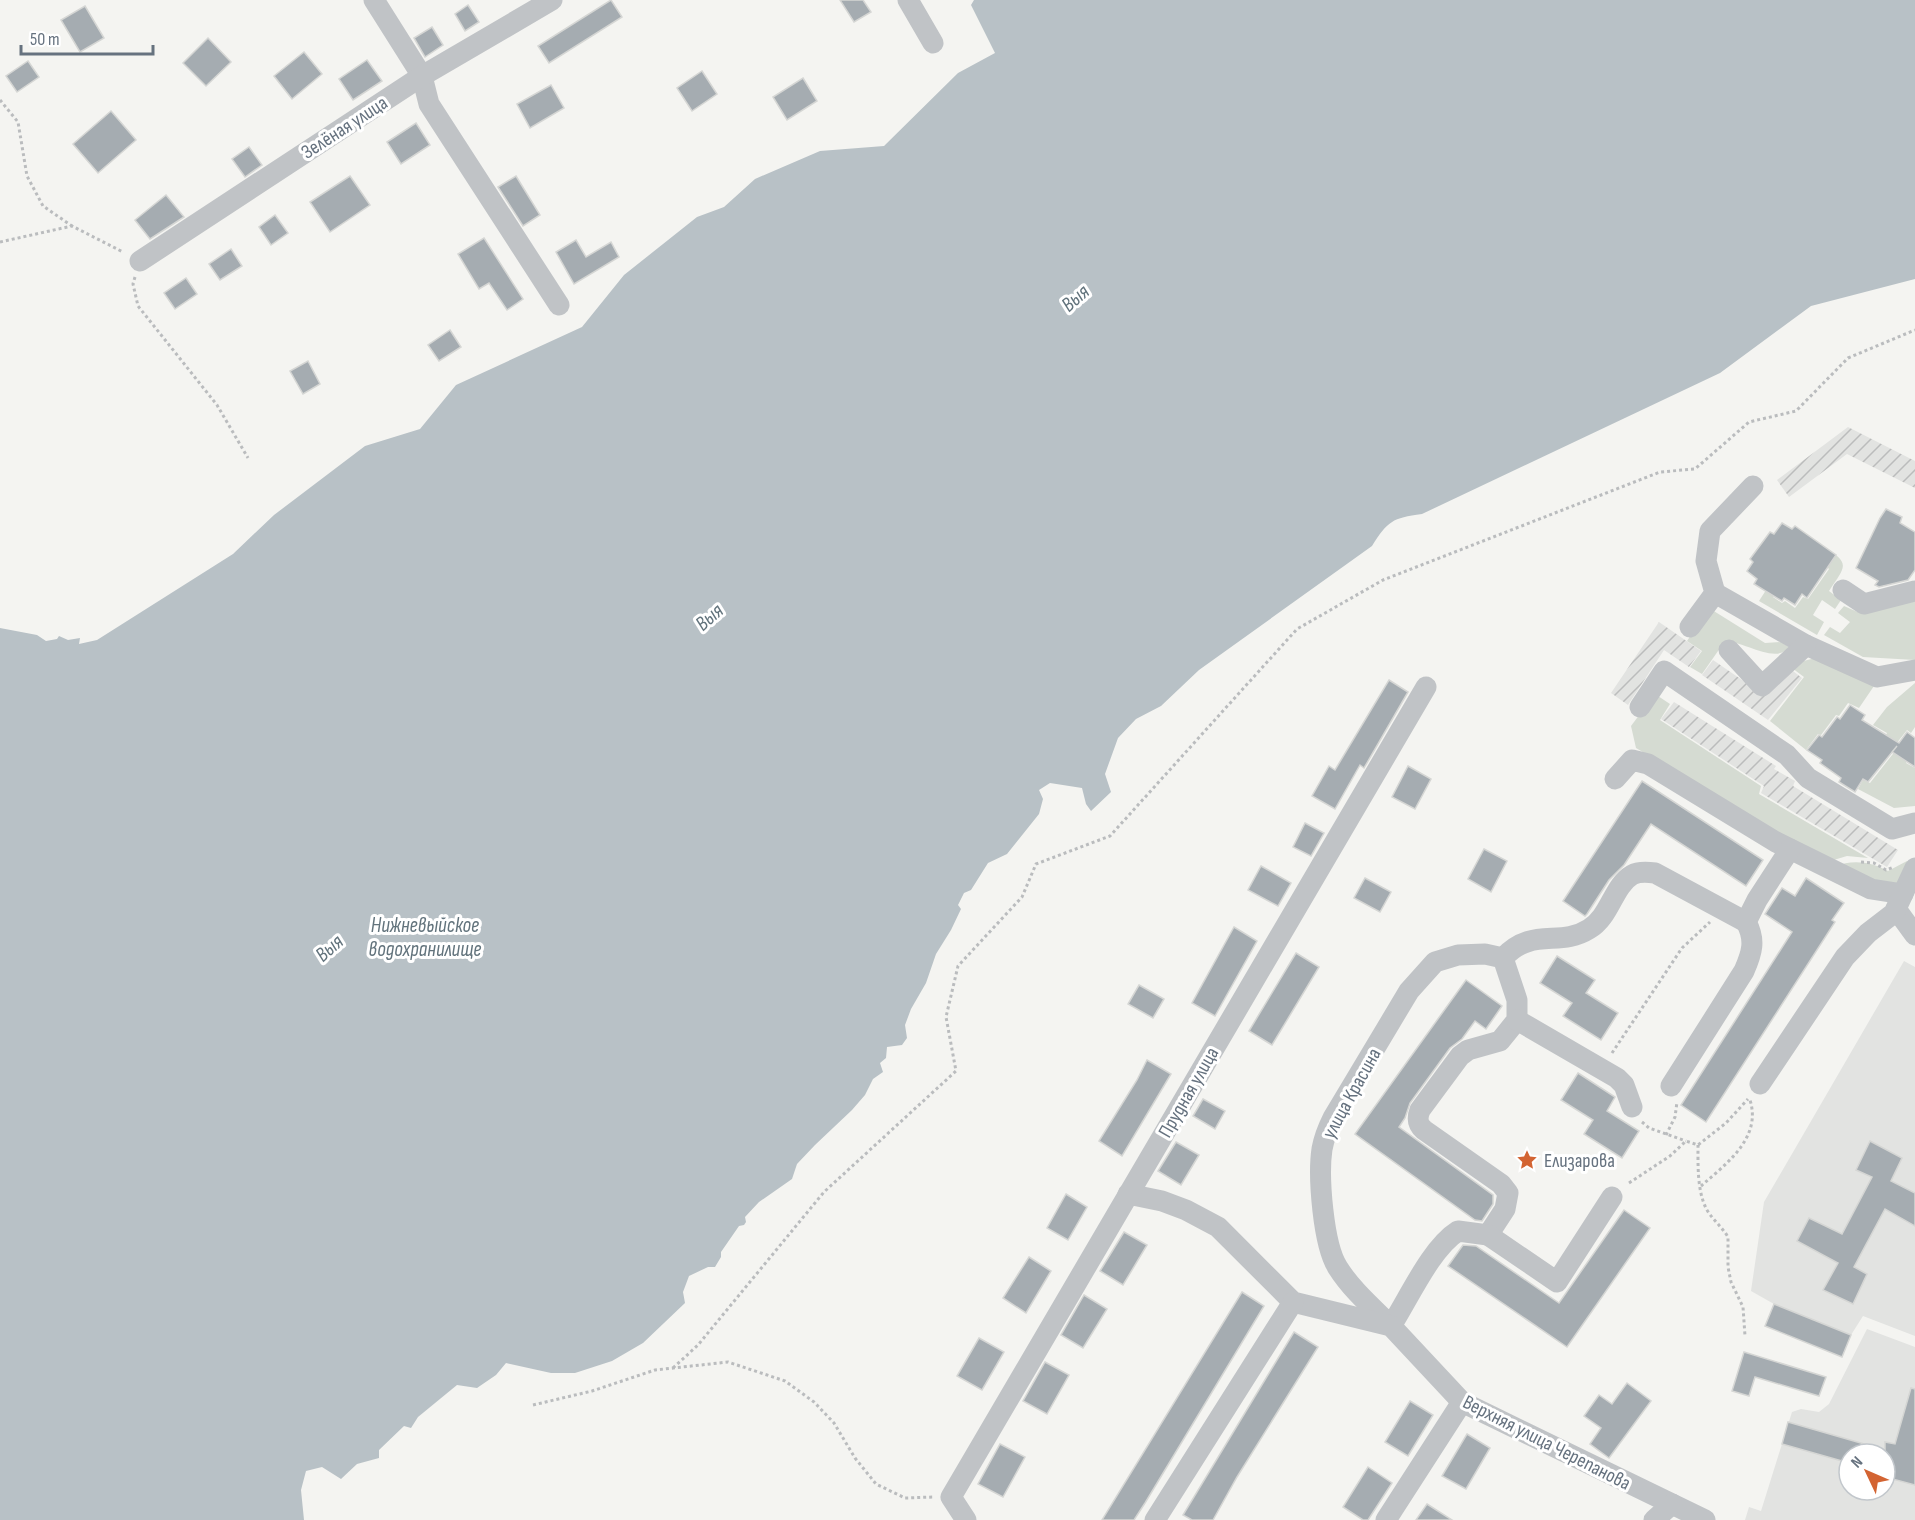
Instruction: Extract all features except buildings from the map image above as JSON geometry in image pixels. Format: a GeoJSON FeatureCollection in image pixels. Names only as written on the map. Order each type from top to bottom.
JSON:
{"type":"FeatureCollection","features":[{"type":"Feature","properties":{"kind":"street"},"geometry":{"type":"LineString","coordinates":[[374,0],[422,76],[429,104],[559,305]]}},
{"type":"Feature","properties":{"kind":"street","name":"Зелёная улица"},"geometry":{"type":"LineString","coordinates":[[140,261],[422,76],[552,0]]}},
{"type":"Feature","properties":{"kind":"street"},"geometry":{"type":"LineString","coordinates":[[908,0],[933,43]]}},
{"type":"Feature","properties":{"kind":"street"},"geometry":{"type":"LineString","coordinates":[[1753,486],[1710,531],[1706,561],[1715,593],[1806,645],[1877,677],[1915,670]]}},
{"type":"Feature","properties":{"kind":"street"},"geometry":{"type":"LineString","coordinates":[[1843,590],[1864,604],[1915,591]]}},
{"type":"Feature","properties":{"kind":"street"},"geometry":{"type":"LineString","coordinates":[[1690,627],[1715,593]]}},
{"type":"Feature","properties":{"kind":"street"},"geometry":{"type":"LineString","coordinates":[[1729,650],[1762,686],[1806,645]]}},
{"type":"Feature","properties":{"kind":"street"},"geometry":{"type":"LineString","coordinates":[[1640,707],[1664,671],[1787,755],[1808,778],[1892,829],[1915,823]]}},
{"type":"Feature","properties":{"kind":"street","name":"Прудная улица"},"geometry":{"type":"LineString","coordinates":[[951,1497],[1426,687]]}},
{"type":"Feature","properties":{"kind":"street"},"geometry":{"type":"LineString","coordinates":[[1615,779],[1632,759],[1648,764],[1790,849],[1899,902],[1915,935]]}},
{"type":"Feature","properties":{"kind":"street"},"geometry":{"type":"LineString","coordinates":[[1746,922],[1757,900],[1790,849]]}},
{"type":"Feature","properties":{"kind":"street"},"geometry":{"type":"LineString","coordinates":[[1760,1084],[1845,957],[1868,933],[1894,914],[1908,866]]}},
{"type":"Feature","properties":{"kind":"street"},"geometry":{"type":"LineString","coordinates":[[1488,1235],[1505,1209],[1508,1193],[1493,1177],[1424,1130],[1417,1117],[1460,1056],[1468,1050],[1500,1041],[1517,1020],[1517,1000],[1503,958],[1520,944],[1542,938],[1574,936],[1587,931],[1603,918],[1624,883],[1632,875],[1641,872],[1655,873],[1725,909],[1746,922],[1751,930],[1753,941],[1752,953],[1744,971],[1671,1086]]}},
{"type":"Feature","properties":{"kind":"street","name":"улица Красина"},"geometry":{"type":"LineString","coordinates":[[1391,1326],[1348,1281],[1330,1253],[1324,1214],[1322,1150],[1325,1135],[1332,1118],[1409,991],[1435,962],[1458,955],[1485,954],[1503,958]]}},
{"type":"Feature","properties":{"kind":"street"},"geometry":{"type":"LineString","coordinates":[[1517,1020],[1601,1068],[1624,1085],[1632,1107]]}},
{"type":"Feature","properties":{"kind":"street"},"geometry":{"type":"LineString","coordinates":[[1128,1194],[1162,1201],[1186,1210],[1218,1227],[1293,1302],[1391,1326],[1438,1250],[1449,1237],[1458,1231],[1488,1235],[1557,1282],[1612,1197]]}},
{"type":"Feature","properties":{"kind":"street"},"geometry":{"type":"LineString","coordinates":[[1155,1520],[1293,1302]]}},
{"type":"Feature","properties":{"kind":"street","name":"Верхняя улица Черепанова"},"geometry":{"type":"LineString","coordinates":[[1391,1326],[1462,1402],[1705,1520]]}},
{"type":"Feature","properties":{"kind":"street"},"geometry":{"type":"LineString","coordinates":[[1386,1520],[1462,1402]]}},
{"type":"Feature","properties":{"kind":"street"},"geometry":{"type":"LineString","coordinates":[[951,1497],[966,1520]]}},
{"type":"Feature","properties":{"kind":"street"},"geometry":{"type":"LineString","coordinates":[[1654,1520],[1672,1504]]}},
{"type":"Feature","properties":{"kind":"path"},"geometry":{"type":"LineString","coordinates":[[0,100],[18,122],[27,176],[43,206],[72,226],[140,261],[133,284],[138,306],[217,405],[248,458]]}},
{"type":"Feature","properties":{"kind":"path"},"geometry":{"type":"LineString","coordinates":[[0,242],[72,226]]}},
{"type":"Feature","properties":{"kind":"path"},"geometry":{"type":"LineString","coordinates":[[673,1368],[698,1345],[824,1192],[956,1071],[946,1017],[958,966],[1022,897],[1036,864],[1110,836],[1298,629],[1383,580],[1660,471],[1695,469],[1749,422],[1796,411],[1848,358],[1915,330]]}},
{"type":"Feature","properties":{"kind":"path"},"geometry":{"type":"LineString","coordinates":[[1828,868],[1846,861],[1874,863],[1886,870],[1908,866]]}},
{"type":"Feature","properties":{"kind":"path"},"geometry":{"type":"LineString","coordinates":[[1601,1068],[1669,971],[1682,948],[1725,909]]}},
{"type":"Feature","properties":{"kind":"path"},"geometry":{"type":"LineString","coordinates":[[1666,1135],[1675,1117],[1677,1101],[1671,1086]]}},
{"type":"Feature","properties":{"kind":"path"},"geometry":{"type":"LineString","coordinates":[[1698,1145],[1726,1123],[1749,1097],[1754,1121],[1747,1139],[1732,1157],[1701,1186]]}},
{"type":"Feature","properties":{"kind":"path"},"geometry":{"type":"LineString","coordinates":[[1632,1107],[1648,1128],[1698,1145]]}},
{"type":"Feature","properties":{"kind":"path"},"geometry":{"type":"LineString","coordinates":[[1629,1183],[1670,1156],[1686,1141]]}},
{"type":"Feature","properties":{"kind":"path"},"geometry":{"type":"LineString","coordinates":[[1698,1145],[1699,1173],[1706,1207],[1728,1237],[1728,1268],[1731,1282],[1743,1307],[1745,1336]]}},
{"type":"Feature","properties":{"kind":"path"},"geometry":{"type":"LineString","coordinates":[[533,1406],[592,1391],[655,1370],[728,1362],[785,1381],[814,1402],[834,1423],[855,1458],[876,1484],[905,1498],[951,1497]]}},
{"type":"Feature","properties":{"kind":"shaded area"},"geometry":{"type":"Polygon","coordinates":[[[1848,427],[1915,461],[1915,488],[1847,454],[1789,497],[1777,480],[1848,427]]]}},
{"type":"Feature","properties":{"kind":"shaded area"},"geometry":{"type":"Polygon","coordinates":[[[1823,546],[1842,561],[1842,570],[1829,591],[1841,600],[1835,609],[1822,600],[1813,615],[1824,622],[1817,635],[1759,601],[1768,587],[1775,592],[1773,597],[1795,608],[1803,597],[1808,599],[1829,569],[1825,565],[1823,546]]]}},
{"type":"Feature","properties":{"kind":"shaded area"},"geometry":{"type":"Polygon","coordinates":[[[1915,601],[1915,660],[1863,657],[1824,635],[1830,627],[1840,633],[1850,622],[1838,613],[1844,606],[1860,613],[1915,601]]]}},
{"type":"Feature","properties":{"kind":"shaded area"},"geometry":{"type":"Polygon","coordinates":[[[1709,608],[1765,643],[1781,642],[1789,647],[1784,652],[1776,654],[1725,641],[1702,674],[1690,667],[1702,651],[1687,641],[1709,608]]]}},
{"type":"Feature","properties":{"kind":"shaded area"},"geometry":{"type":"Polygon","coordinates":[[[1659,622],[1701,651],[1689,667],[1664,650],[1628,705],[1611,693],[1659,622]]]}},
{"type":"Feature","properties":{"kind":"shaded area"},"geometry":{"type":"Polygon","coordinates":[[[1823,656],[1874,686],[1859,708],[1848,703],[1839,716],[1836,715],[1806,750],[1770,721],[1804,677],[1788,665],[1823,656]]]}},
{"type":"Feature","properties":{"kind":"shaded area"},"geometry":{"type":"Polygon","coordinates":[[[1713,660],[1761,693],[1784,664],[1802,678],[1768,720],[1702,675],[1713,660]]]}},
{"type":"Feature","properties":{"kind":"shaded area"},"geometry":{"type":"Polygon","coordinates":[[[1915,683],[1915,727],[1911,733],[1907,730],[1896,744],[1885,737],[1887,733],[1873,725],[1887,707],[1915,683]]]}},
{"type":"Feature","properties":{"kind":"shaded area"},"geometry":{"type":"Polygon","coordinates":[[[1655,694],[1670,704],[1660,720],[1761,786],[1759,794],[1868,858],[1847,856],[1827,862],[1636,748],[1631,726],[1655,694]]]}},
{"type":"Feature","properties":{"kind":"shaded area"},"geometry":{"type":"Polygon","coordinates":[[[1674,702],[1776,766],[1774,769],[1795,781],[1793,786],[1898,850],[1887,867],[1761,793],[1764,786],[1661,719],[1674,702]]]}},
{"type":"Feature","properties":{"kind":"shaded area"},"geometry":{"type":"Polygon","coordinates":[[[1896,750],[1908,758],[1906,763],[1915,768],[1915,806],[1894,808],[1858,789],[1863,780],[1870,783],[1896,750]]]}},
{"type":"Feature","properties":{"kind":"shaded area"},"geometry":{"type":"Polygon","coordinates":[[[1907,861],[1911,863],[1896,888],[1835,867],[1848,863],[1861,863],[1875,865],[1888,871],[1907,861]]]}},
{"type":"Feature","properties":{"kind":"shaded area"},"geometry":{"type":"Polygon","coordinates":[[[1904,961],[1915,967],[1915,1336],[1863,1316],[1851,1335],[1774,1304],[1751,1291],[1764,1202],[1904,961]]]}},
{"type":"Feature","properties":{"kind":"shaded area"},"geometry":{"type":"Polygon","coordinates":[[[1867,1329],[1915,1347],[1915,1520],[1745,1520],[1749,1507],[1761,1511],[1792,1412],[1801,1409],[1819,1412],[1829,1404],[1867,1329]]]}},
{"type":"Feature","properties":{"kind":"water","name":"Нижневыйское водохранилище"},"geometry":{"type":"Polygon","coordinates":[[[974,0],[1915,0],[1915,279],[1811,306],[1720,373],[1422,514],[1397,519],[1382,531],[1372,546],[1199,670],[1161,706],[1136,719],[1118,738],[1105,774],[1111,792],[1091,811],[1086,804],[1082,788],[1050,783],[1039,790],[1043,799],[1039,814],[1007,854],[988,863],[971,890],[964,893],[958,905],[961,909],[936,954],[926,983],[911,1009],[905,1025],[907,1038],[902,1045],[887,1047],[886,1058],[880,1063],[883,1072],[873,1079],[865,1095],[852,1110],[797,1164],[792,1179],[759,1202],[745,1217],[746,1222],[739,1226],[721,1252],[721,1257],[715,1267],[708,1267],[689,1276],[683,1292],[685,1303],[643,1343],[612,1361],[575,1373],[551,1373],[506,1363],[496,1375],[477,1388],[457,1385],[418,1417],[411,1428],[404,1426],[379,1450],[379,1458],[357,1464],[341,1479],[322,1467],[306,1471],[301,1490],[304,1520],[0,1520],[0,628],[37,635],[46,641],[57,639],[59,636],[68,640],[80,638],[79,644],[97,640],[233,554],[274,515],[365,446],[420,429],[456,385],[582,327],[624,275],[697,217],[724,207],[755,179],[820,151],[884,146],[958,73],[995,53],[971,5],[974,0]]]}},
{"type":"Feature","properties":{"kind":"place","name":"Елизарова"},"geometry":{"type":"Point","coordinates":[1527,1160]}},
{"type":"Feature","properties":{"kind":"water label","name":"Выя"},"geometry":{"type":"Point","coordinates":[1075,298]}},
{"type":"Feature","properties":{"kind":"water label","name":"Выя"},"geometry":{"type":"Point","coordinates":[709,617]}},
{"type":"Feature","properties":{"kind":"water label","name":"Выя"},"geometry":{"type":"Point","coordinates":[329,948]}}]}
